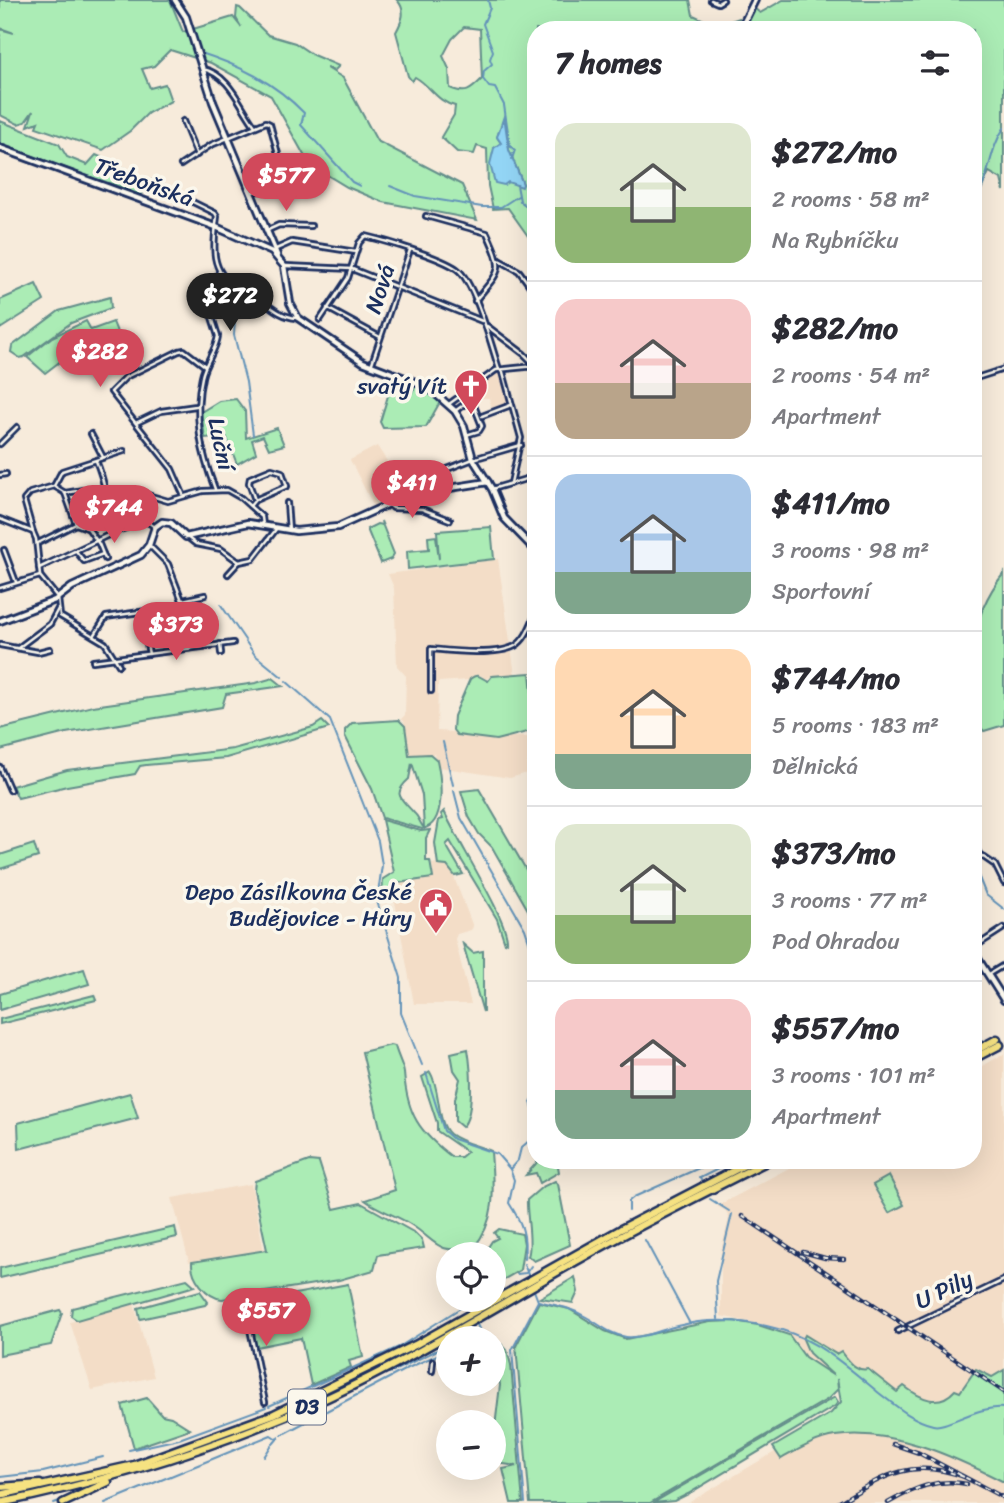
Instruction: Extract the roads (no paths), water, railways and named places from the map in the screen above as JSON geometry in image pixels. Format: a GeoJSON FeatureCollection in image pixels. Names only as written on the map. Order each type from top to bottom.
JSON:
{"type":"FeatureCollection","features":[{"type":"Feature","properties":{"kind":"highway"},"geometry":{"type":"LineString","coordinates":[[982,1049],[999,1042],[982,1053]]}},
{"type":"Feature","properties":{"kind":"highway","name":"D3"},"geometry":{"type":"LineString","coordinates":[[539,1279],[643,1217],[736,1169]]}},
{"type":"Feature","properties":{"kind":"highway","name":"D3"},"geometry":{"type":"LineString","coordinates":[[0,1503],[67,1489],[136,1470],[229,1439],[329,1397],[539,1279],[752,1169]]}},
{"type":"Feature","properties":{"kind":"highway","name":"D3"},"geometry":{"type":"LineString","coordinates":[[0,1495],[65,1482],[167,1454],[274,1415],[470,1318]]}},
{"type":"Feature","properties":{"kind":"highway"},"geometry":{"type":"LineString","coordinates":[[63,1503],[136,1470]]}},
{"type":"Feature","properties":{"kind":"highway"},"geometry":{"type":"LineString","coordinates":[[0,1487],[65,1482]]}},
{"type":"Feature","properties":{"kind":"street"},"geometry":{"type":"LineString","coordinates":[[175,0],[186,17],[228,137],[284,266],[290,303],[298,318]]}},
{"type":"Feature","properties":{"kind":"street"},"geometry":{"type":"LineString","coordinates":[[711,0],[715,3],[723,0]]}},
{"type":"Feature","properties":{"kind":"street"},"geometry":{"type":"LineString","coordinates":[[744,21],[755,0]]}},
{"type":"Feature","properties":{"kind":"street"},"geometry":{"type":"LineString","coordinates":[[202,69],[213,71],[228,84],[255,126]]}},
{"type":"Feature","properties":{"kind":"street"},"geometry":{"type":"LineString","coordinates":[[183,121],[197,155]]}},
{"type":"Feature","properties":{"kind":"street"},"geometry":{"type":"LineString","coordinates":[[181,165],[228,137],[266,122],[270,124],[286,184],[283,187],[251,192]]}},
{"type":"Feature","properties":{"kind":"street","name":"Třeboňská"},"geometry":{"type":"LineString","coordinates":[[0,148],[216,227],[278,256]]}},
{"type":"Feature","properties":{"kind":"street"},"geometry":{"type":"LineString","coordinates":[[154,183],[215,213],[216,227]]}},
{"type":"Feature","properties":{"kind":"street"},"geometry":{"type":"LineString","coordinates":[[426,216],[487,233],[499,260],[499,268],[475,301]]}},
{"type":"Feature","properties":{"kind":"street"},"geometry":{"type":"LineString","coordinates":[[268,230],[279,225],[311,226]]}},
{"type":"Feature","properties":{"kind":"street","name":"Luční"},"geometry":{"type":"LineString","coordinates":[[216,227],[213,238],[219,271],[218,288],[211,314],[218,336],[205,366],[197,406],[200,442],[215,489],[232,491],[262,517],[263,525]]}},
{"type":"Feature","properties":{"kind":"street"},"geometry":{"type":"LineString","coordinates":[[320,320],[352,269],[356,252],[365,236],[457,269],[475,301],[499,369],[505,376],[521,445],[511,483]]}},
{"type":"Feature","properties":{"kind":"street"},"geometry":{"type":"LineString","coordinates":[[276,249],[292,242],[356,252]]}},
{"type":"Feature","properties":{"kind":"street","name":"Nová"},"geometry":{"type":"LineString","coordinates":[[371,366],[410,250]]}},
{"type":"Feature","properties":{"kind":"street"},"geometry":{"type":"LineString","coordinates":[[499,260],[519,271],[527,282]]}},
{"type":"Feature","properties":{"kind":"street"},"geometry":{"type":"LineString","coordinates":[[284,266],[352,269],[397,289],[477,317],[527,357]]}},
{"type":"Feature","properties":{"kind":"street"},"geometry":{"type":"LineString","coordinates":[[219,271],[231,282],[250,290],[275,312],[298,318],[371,366],[422,383],[449,404],[467,435],[473,459],[492,489],[504,518],[527,542]]}},
{"type":"Feature","properties":{"kind":"street"},"geometry":{"type":"LineString","coordinates":[[218,288],[231,282]]}},
{"type":"Feature","properties":{"kind":"street","name":"Nová"},"geometry":{"type":"LineString","coordinates":[[327,308],[380,337]]}},
{"type":"Feature","properties":{"kind":"street"},"geometry":{"type":"LineString","coordinates":[[184,496],[172,469],[111,392],[126,377],[184,350],[205,366]]}},
{"type":"Feature","properties":{"kind":"street"},"geometry":{"type":"LineString","coordinates":[[449,404],[499,369],[527,367]]}},
{"type":"Feature","properties":{"kind":"street"},"geometry":{"type":"LineString","coordinates":[[982,376],[1004,369]]}},
{"type":"Feature","properties":{"kind":"street"},"geometry":{"type":"LineString","coordinates":[[455,411],[463,404],[473,403],[480,416],[481,428],[467,435]]}},
{"type":"Feature","properties":{"kind":"street"},"geometry":{"type":"LineString","coordinates":[[480,416],[511,405]]}},
{"type":"Feature","properties":{"kind":"street"},"geometry":{"type":"LineString","coordinates":[[136,423],[161,411],[197,406]]}},
{"type":"Feature","properties":{"kind":"street"},"geometry":{"type":"LineString","coordinates":[[0,444],[17,427]]}},
{"type":"Feature","properties":{"kind":"street"},"geometry":{"type":"LineString","coordinates":[[91,434],[103,457]]}},
{"type":"Feature","properties":{"kind":"street"},"geometry":{"type":"LineString","coordinates":[[186,537],[236,524],[313,531],[338,527],[388,504],[419,480],[473,459],[521,445]]}},
{"type":"Feature","properties":{"kind":"street"},"geometry":{"type":"LineString","coordinates":[[119,665],[105,643],[61,617],[56,595],[40,576],[37,544],[24,500],[30,493],[54,486],[62,471],[124,451]]}},
{"type":"Feature","properties":{"kind":"street"},"geometry":{"type":"LineString","coordinates":[[96,460],[110,516],[117,531]]}},
{"type":"Feature","properties":{"kind":"street","name":"Luční"},"geometry":{"type":"LineString","coordinates":[[250,506],[255,499],[287,486],[282,472],[272,469],[250,478],[249,483],[255,499]]}},
{"type":"Feature","properties":{"kind":"street"},"geometry":{"type":"LineString","coordinates":[[0,475],[6,474]]}},
{"type":"Feature","properties":{"kind":"street"},"geometry":{"type":"LineString","coordinates":[[492,489],[527,479]]}},
{"type":"Feature","properties":{"kind":"street"},"geometry":{"type":"LineString","coordinates":[[399,497],[488,482]]}},
{"type":"Feature","properties":{"kind":"street"},"geometry":{"type":"LineString","coordinates":[[54,486],[65,493],[76,524]]}},
{"type":"Feature","properties":{"kind":"street"},"geometry":{"type":"LineString","coordinates":[[65,493],[83,489],[117,498],[141,493],[168,501],[215,489]]}},
{"type":"Feature","properties":{"kind":"street"},"geometry":{"type":"LineString","coordinates":[[287,503],[289,530]]}},
{"type":"Feature","properties":{"kind":"street"},"geometry":{"type":"LineString","coordinates":[[388,504],[393,508],[422,509],[450,520]]}},
{"type":"Feature","properties":{"kind":"street"},"geometry":{"type":"LineString","coordinates":[[87,527],[110,516]]}},
{"type":"Feature","properties":{"kind":"street"},"geometry":{"type":"LineString","coordinates":[[0,519],[33,532]]}},
{"type":"Feature","properties":{"kind":"street"},"geometry":{"type":"LineString","coordinates":[[39,568],[117,531],[146,521],[157,525],[171,523],[196,544],[221,549],[239,562]]}},
{"type":"Feature","properties":{"kind":"street"},"geometry":{"type":"LineString","coordinates":[[37,544],[76,524],[87,527],[97,540],[105,559]]}},
{"type":"Feature","properties":{"kind":"street"},"geometry":{"type":"LineString","coordinates":[[0,621],[141,555],[149,545],[157,525]]}},
{"type":"Feature","properties":{"kind":"street"},"geometry":{"type":"LineString","coordinates":[[228,574],[239,562],[253,559],[277,528]]}},
{"type":"Feature","properties":{"kind":"street"},"geometry":{"type":"LineString","coordinates":[[94,636],[106,617],[180,606],[183,600],[165,558],[149,545]]}},
{"type":"Feature","properties":{"kind":"street"},"geometry":{"type":"LineString","coordinates":[[4,550],[16,582]]}},
{"type":"Feature","properties":{"kind":"street"},"geometry":{"type":"LineString","coordinates":[[76,551],[84,561],[103,554]]}},
{"type":"Feature","properties":{"kind":"street"},"geometry":{"type":"LineString","coordinates":[[0,588],[40,576]]}},
{"type":"Feature","properties":{"kind":"street"},"geometry":{"type":"LineString","coordinates":[[183,600],[205,596]]}},
{"type":"Feature","properties":{"kind":"street"},"geometry":{"type":"LineString","coordinates":[[18,648],[50,624],[58,609]]}},
{"type":"Feature","properties":{"kind":"street"},"geometry":{"type":"LineString","coordinates":[[141,611],[149,654]]}},
{"type":"Feature","properties":{"kind":"street"},"geometry":{"type":"LineString","coordinates":[[431,691],[431,649],[465,652],[514,646],[527,632]]}},
{"type":"Feature","properties":{"kind":"street"},"geometry":{"type":"LineString","coordinates":[[0,643],[38,652],[50,649]]}},
{"type":"Feature","properties":{"kind":"street"},"geometry":{"type":"LineString","coordinates":[[93,661],[233,643]]}},
{"type":"Feature","properties":{"kind":"street"},"geometry":{"type":"LineString","coordinates":[[220,644],[221,653]]}},
{"type":"Feature","properties":{"kind":"street"},"geometry":{"type":"LineString","coordinates":[[0,767],[10,790]]}},
{"type":"Feature","properties":{"kind":"street"},"geometry":{"type":"LineString","coordinates":[[982,855],[995,865],[1004,883]]}},
{"type":"Feature","properties":{"kind":"street"},"geometry":{"type":"LineString","coordinates":[[982,943],[1004,928]]}},
{"type":"Feature","properties":{"kind":"street"},"geometry":{"type":"LineString","coordinates":[[982,964],[1004,1000]]}},
{"type":"Feature","properties":{"kind":"street"},"geometry":{"type":"LineString","coordinates":[[988,974],[1004,965]]}},
{"type":"Feature","properties":{"kind":"street","name":"U Pily"},"geometry":{"type":"LineString","coordinates":[[898,1331],[1004,1280]]}},
{"type":"Feature","properties":{"kind":"street"},"geometry":{"type":"LineString","coordinates":[[244,1300],[265,1402]]}},
{"type":"Feature","properties":{"kind":"street"},"geometry":{"type":"LineString","coordinates":[[432,1371],[433,1361]]}},
{"type":"Feature","properties":{"kind":"water"},"geometry":{"type":"Polygon","coordinates":[[[504,116],[509,150],[522,187],[508,182],[504,185],[495,183],[490,164],[494,148],[501,143],[497,137],[504,116]]]}},
{"type":"Feature","properties":{"kind":"waterway"},"geometry":{"type":"LineString","coordinates":[[488,0],[490,8],[483,24],[493,51],[490,59],[492,64],[484,71],[483,79],[489,87],[495,88],[504,105],[510,146],[515,150],[512,159]]}},
{"type":"Feature","properties":{"kind":"waterway"},"geometry":{"type":"LineString","coordinates":[[198,52],[255,76],[281,92],[304,113],[301,125],[352,182],[360,186]]}},
{"type":"Feature","properties":{"kind":"waterway"},"geometry":{"type":"LineString","coordinates":[[982,186],[1004,128]]}},
{"type":"Feature","properties":{"kind":"waterway"},"geometry":{"type":"LineString","coordinates":[[517,185],[520,201],[527,207]]}},
{"type":"Feature","properties":{"kind":"waterway"},"geometry":{"type":"LineString","coordinates":[[390,186],[415,196],[482,207],[501,207],[518,196]]}},
{"type":"Feature","properties":{"kind":"waterway"},"geometry":{"type":"LineString","coordinates":[[236,307],[234,335],[246,382],[253,435]]}},
{"type":"Feature","properties":{"kind":"waterway"},"geometry":{"type":"LineString","coordinates":[[221,605],[245,640]]}},
{"type":"Feature","properties":{"kind":"waterway"},"geometry":{"type":"LineString","coordinates":[[246,642],[255,655],[282,677]]}},
{"type":"Feature","properties":{"kind":"waterway"},"geometry":{"type":"LineString","coordinates":[[286,681],[330,720],[378,841],[382,865],[377,901],[401,978],[401,1013],[422,1065]]}},
{"type":"Feature","properties":{"kind":"waterway"},"geometry":{"type":"LineString","coordinates":[[443,742],[453,785]]}},
{"type":"Feature","properties":{"kind":"waterway"},"geometry":{"type":"LineString","coordinates":[[454,791],[461,818],[527,935]]}},
{"type":"Feature","properties":{"kind":"waterway"},"geometry":{"type":"LineString","coordinates":[[982,885],[986,895],[1004,909]]}},
{"type":"Feature","properties":{"kind":"waterway"},"geometry":{"type":"LineString","coordinates":[[982,1042],[986,1040]]}},
{"type":"Feature","properties":{"kind":"waterway"},"geometry":{"type":"LineString","coordinates":[[426,1073],[444,1131],[453,1139],[497,1154],[510,1169]]}},
{"type":"Feature","properties":{"kind":"waterway"},"geometry":{"type":"LineString","coordinates":[[524,1259],[523,1230],[509,1203],[514,1180],[510,1169],[518,1160],[521,1148],[527,1143]]}},
{"type":"Feature","properties":{"kind":"waterway"},"geometry":{"type":"LineString","coordinates":[[629,1211],[629,1201],[634,1197],[697,1169]]}},
{"type":"Feature","properties":{"kind":"waterway"},"geometry":{"type":"LineString","coordinates":[[700,1178],[718,1169]]}},
{"type":"Feature","properties":{"kind":"waterway"},"geometry":{"type":"LineString","coordinates":[[710,1199],[729,1211]]}},
{"type":"Feature","properties":{"kind":"waterway"},"geometry":{"type":"LineString","coordinates":[[718,1319],[716,1281],[732,1214]]}},
{"type":"Feature","properties":{"kind":"waterway"},"geometry":{"type":"LineString","coordinates":[[645,1240],[689,1322]]}},
{"type":"Feature","properties":{"kind":"waterway"},"geometry":{"type":"LineString","coordinates":[[524,1264],[538,1301],[512,1350],[525,1503]]}},
{"type":"Feature","properties":{"kind":"waterway"},"geometry":{"type":"LineString","coordinates":[[517,1274],[526,1273],[531,1266]]}},
{"type":"Feature","properties":{"kind":"waterway"},"geometry":{"type":"LineString","coordinates":[[538,1301],[564,1307],[626,1337],[645,1335],[690,1323],[716,1321],[743,1322],[782,1330],[821,1348],[904,1412],[933,1425],[946,1424],[983,1410],[1004,1408]]}},
{"type":"Feature","properties":{"kind":"waterway"},"geometry":{"type":"LineString","coordinates":[[269,1406],[399,1347],[454,1312]]}},
{"type":"Feature","properties":{"kind":"waterway"},"geometry":{"type":"LineString","coordinates":[[476,1322],[478,1326]]}},
{"type":"Feature","properties":{"kind":"waterway"},"geometry":{"type":"LineString","coordinates":[[389,1373],[436,1351]]}},
{"type":"Feature","properties":{"kind":"waterway"},"geometry":{"type":"LineString","coordinates":[[281,1435],[436,1355]]}},
{"type":"Feature","properties":{"kind":"waterway"},"geometry":{"type":"LineString","coordinates":[[129,1450],[179,1439],[266,1407]]}},
{"type":"Feature","properties":{"kind":"waterway"},"geometry":{"type":"LineString","coordinates":[[105,1503],[271,1435],[277,1439]]}},
{"type":"Feature","properties":{"kind":"waterway"},"geometry":{"type":"LineString","coordinates":[[273,1444],[279,1437]]}},
{"type":"Feature","properties":{"kind":"waterway"},"geometry":{"type":"LineString","coordinates":[[264,1457],[271,1446]]}},
{"type":"Feature","properties":{"kind":"waterway"},"geometry":{"type":"LineString","coordinates":[[0,1477],[43,1472],[103,1457]]}},
{"type":"Feature","properties":{"kind":"waterway"},"geometry":{"type":"LineString","coordinates":[[54,1503],[67,1498]]}},
{"type":"Feature","properties":{"kind":"railway"},"geometry":{"type":"LineString","coordinates":[[742,1216],[1004,1392]]}},
{"type":"Feature","properties":{"kind":"railway"},"geometry":{"type":"LineString","coordinates":[[803,1252],[825,1258],[844,1259]]}},
{"type":"Feature","properties":{"kind":"railway"},"geometry":{"type":"LineString","coordinates":[[893,1444],[919,1453],[1004,1498]]}},
{"type":"Feature","properties":{"kind":"railway"},"geometry":{"type":"LineString","coordinates":[[838,1503],[898,1472],[928,1469],[964,1477]]}},
{"type":"Feature","properties":{"kind":"railway"},"geometry":{"type":"LineString","coordinates":[[888,1503],[936,1483],[967,1484]]}},
{"type":"Feature","properties":{"kind":"place","name":"svatý Vít"},"geometry":{"type":"Point","coordinates":[471,416]}},
{"type":"Feature","properties":{"kind":"place","name":"Depo Zásilkovna České Budějovice - Hůry"},"geometry":{"type":"Point","coordinates":[436,935]}}]}
